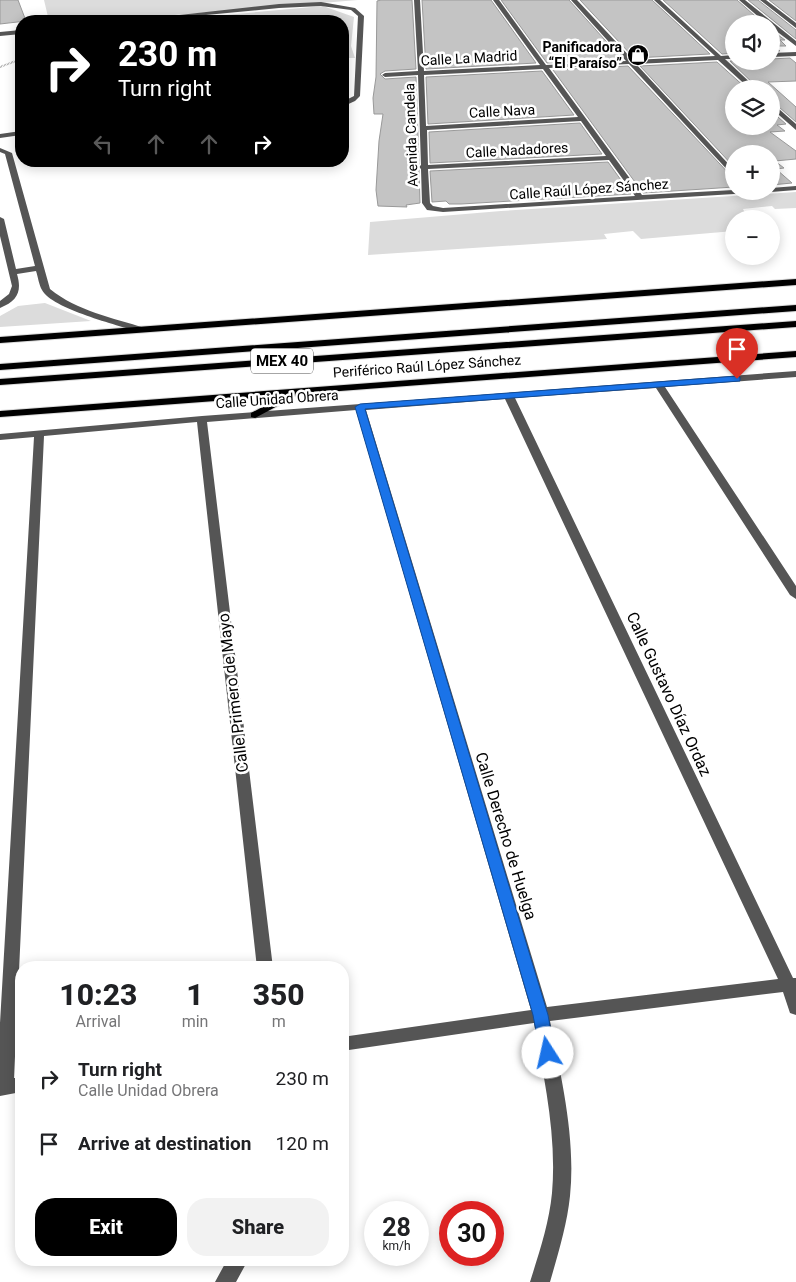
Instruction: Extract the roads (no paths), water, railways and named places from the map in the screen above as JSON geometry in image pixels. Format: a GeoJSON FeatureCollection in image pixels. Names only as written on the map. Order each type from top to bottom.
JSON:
{"type":"FeatureCollection","features":[{"type":"Feature","properties":{"kind":"highway","name":"Periférico Raúl López Sánchez"},"geometry":{"type":"LineString","coordinates":[[0,366],[796,308]]}},
{"type":"Feature","properties":{"kind":"highway","name":"Periférico Raúl López Sánchez"},"geometry":{"type":"LineString","coordinates":[[0,382],[224,364],[796,324]]}},
{"type":"Feature","properties":{"kind":"main road"},"geometry":{"type":"LineString","coordinates":[[0,340],[796,282]]}},
{"type":"Feature","properties":{"kind":"main road","name":"Periférico Raúl López Sánchez"},"geometry":{"type":"LineString","coordinates":[[0,414],[796,354]]}},
{"type":"Feature","properties":{"kind":"main road"},"geometry":{"type":"LineString","coordinates":[[255,415],[300,390]]}},
{"type":"Feature","properties":{"kind":"street","name":"Avenida Candela"},"geometry":{"type":"LineString","coordinates":[[416,0],[422,73],[423,167],[426,203],[430,208]]}},
{"type":"Feature","properties":{"kind":"street"},"geometry":{"type":"LineString","coordinates":[[496,0],[640,198]]}},
{"type":"Feature","properties":{"kind":"street"},"geometry":{"type":"LineString","coordinates":[[574,0],[725,166]]}},
{"type":"Feature","properties":{"kind":"street"},"geometry":{"type":"LineString","coordinates":[[658,0],[745,80]]}},
{"type":"Feature","properties":{"kind":"street"},"geometry":{"type":"LineString","coordinates":[[742,0],[760,15]]}},
{"type":"Feature","properties":{"kind":"street"},"geometry":{"type":"LineString","coordinates":[[763,0],[796,26]]}},
{"type":"Feature","properties":{"kind":"street"},"geometry":{"type":"LineString","coordinates":[[188,15],[321,4],[353,9],[361,16],[357,96],[349,102]]}},
{"type":"Feature","properties":{"kind":"street"},"geometry":{"type":"LineString","coordinates":[[780,31],[796,44]]}},
{"type":"Feature","properties":{"kind":"street"},"geometry":{"type":"LineString","coordinates":[[0,34],[15,33]]}},
{"type":"Feature","properties":{"kind":"street"},"geometry":{"type":"LineString","coordinates":[[780,55],[796,54]]}},
{"type":"Feature","properties":{"kind":"street","name":"Calle La Madrid"},"geometry":{"type":"LineString","coordinates":[[385,75],[725,58]]}},
{"type":"Feature","properties":{"kind":"street"},"geometry":{"type":"LineString","coordinates":[[780,113],[796,128]]}},
{"type":"Feature","properties":{"kind":"street","name":"Calle Nava"},"geometry":{"type":"LineString","coordinates":[[422,128],[583,119]]}},
{"type":"Feature","properties":{"kind":"street"},"geometry":{"type":"LineString","coordinates":[[0,136],[15,134]]}},
{"type":"Feature","properties":{"kind":"street"},"geometry":{"type":"LineString","coordinates":[[6,152],[46,290],[58,300],[142,330]]}},
{"type":"Feature","properties":{"kind":"street","name":"Calle Nadadores"},"geometry":{"type":"LineString","coordinates":[[423,167],[611,158]]}},
{"type":"Feature","properties":{"kind":"street"},"geometry":{"type":"LineString","coordinates":[[780,189],[796,188]]}},
{"type":"Feature","properties":{"kind":"street","name":"Calle Raúl López Sánchez"},"geometry":{"type":"LineString","coordinates":[[430,208],[443,210],[725,193]]}},
{"type":"Feature","properties":{"kind":"street"},"geometry":{"type":"LineString","coordinates":[[0,220],[16,290],[13,295],[0,305]]}},
{"type":"Feature","properties":{"kind":"street"},"geometry":{"type":"LineString","coordinates":[[13,272],[40,268]]}},
{"type":"Feature","properties":{"kind":"street","name":"Calle Unidad Obrera"},"geometry":{"type":"LineString","coordinates":[[0,437],[202,419],[796,374]]}},
{"type":"Feature","properties":{"kind":"street"},"geometry":{"type":"LineString","coordinates":[[659,385],[796,595]]}},
{"type":"Feature","properties":{"kind":"street","name":"Calle Gustavo Díaz Ordaz"},"geometry":{"type":"LineString","coordinates":[[509,396],[792,984],[796,1008]]}},
{"type":"Feature","properties":{"kind":"street","name":"Calle Derecho de Huelga"},"geometry":{"type":"LineString","coordinates":[[360,407],[541,1015],[558,1110],[562,1182],[557,1223],[540,1282]]}},
{"type":"Feature","properties":{"kind":"street","name":"Calle Primero de Mayo"},"geometry":{"type":"LineString","coordinates":[[202,419],[264,961]]}},
{"type":"Feature","properties":{"kind":"street"},"geometry":{"type":"LineString","coordinates":[[9,1087],[39,434]]}},
{"type":"Feature","properties":{"kind":"street"},"geometry":{"type":"LineString","coordinates":[[349,1043],[541,1015],[792,984]]}},
{"type":"Feature","properties":{"kind":"street"},"geometry":{"type":"LineString","coordinates":[[224,1282],[234,1266]]}},
{"type":"Feature","properties":{"kind":"place","name":"Panificadora “El Paraíso”"},"geometry":{"type":"Point","coordinates":[638,55]}}]}
